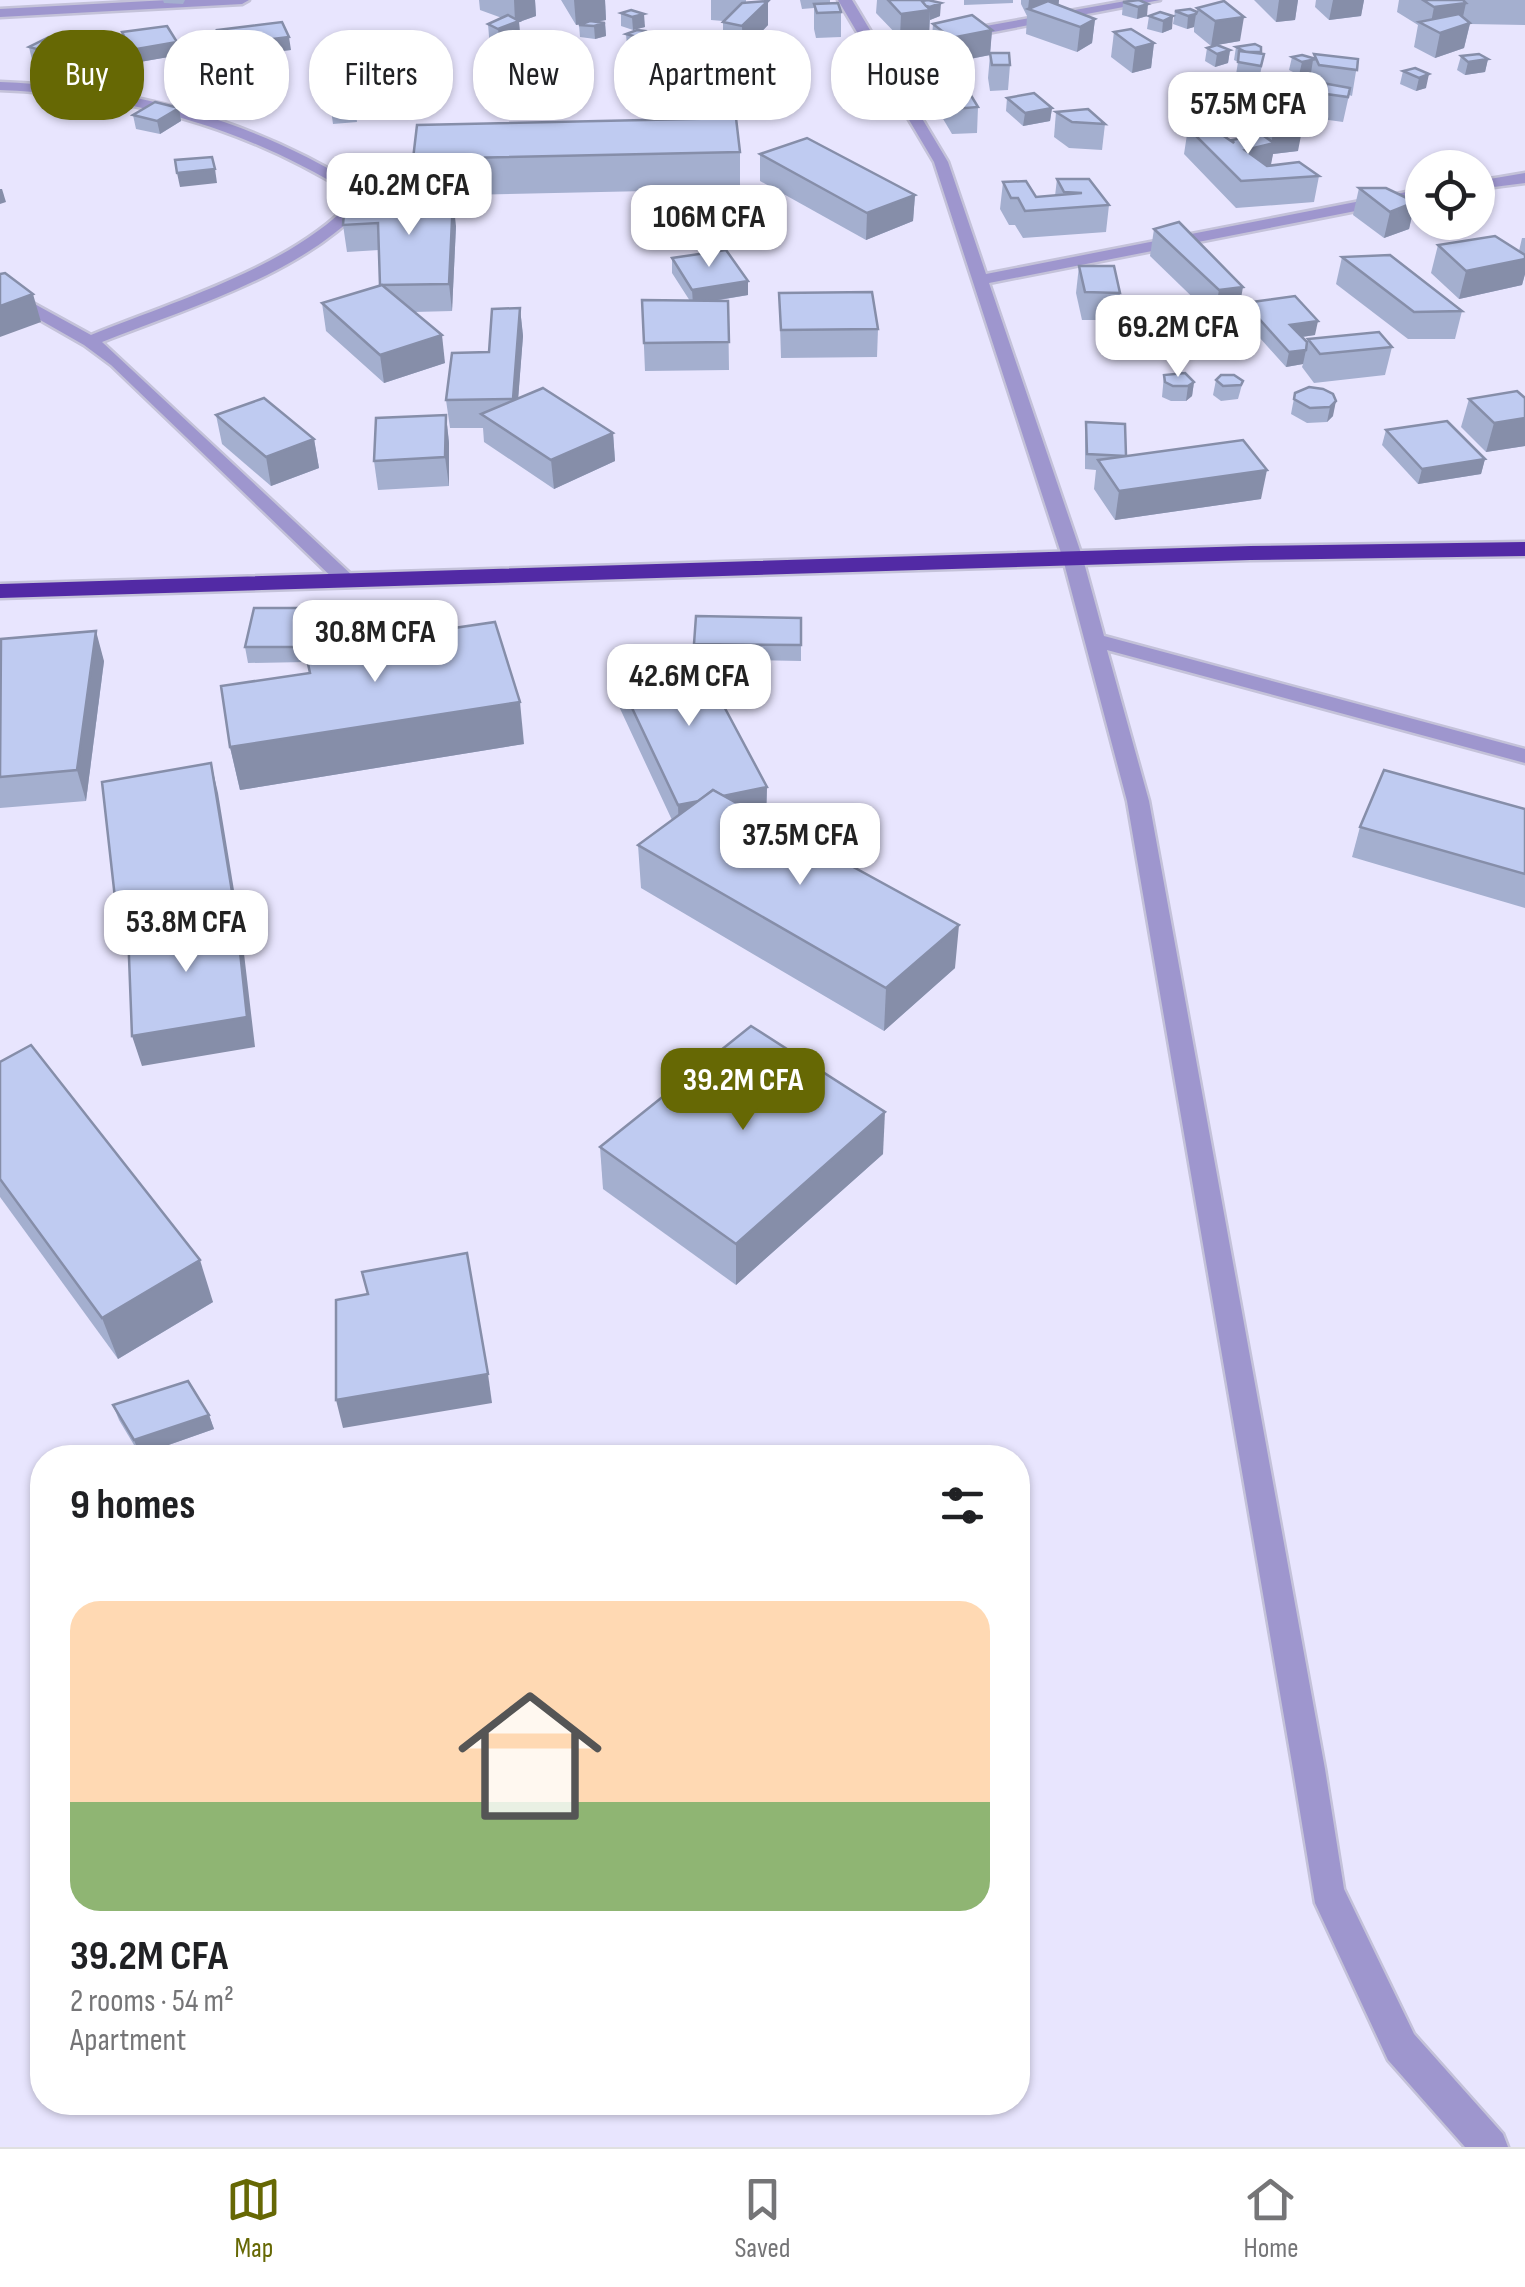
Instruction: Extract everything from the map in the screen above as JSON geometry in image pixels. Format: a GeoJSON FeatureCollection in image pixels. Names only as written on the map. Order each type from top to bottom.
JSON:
{"type":"FeatureCollection","features":[{"type":"Feature","properties":{"kind":"highway"},"geometry":{"type":"LineString","coordinates":[[0,592],[1073,558],[1525,549]]}},
{"type":"Feature","properties":{"kind":"street"},"geometry":{"type":"LineString","coordinates":[[0,13],[242,0]]}},
{"type":"Feature","properties":{"kind":"street"},"geometry":{"type":"LineString","coordinates":[[845,0],[864,30]]}},
{"type":"Feature","properties":{"kind":"street"},"geometry":{"type":"LineString","coordinates":[[975,32],[1153,0]]}},
{"type":"Feature","properties":{"kind":"street"},"geometry":{"type":"LineString","coordinates":[[0,86],[111,94],[176,108],[276,145],[355,190],[358,204],[350,219],[326,234],[239,279],[90,342]]}},
{"type":"Feature","properties":{"kind":"street"},"geometry":{"type":"LineString","coordinates":[[917,120],[941,162],[1073,558],[1138,801],[1310,1769],[1327,1891],[1402,2047],[1490,2147]]}},
{"type":"Feature","properties":{"kind":"street"},"geometry":{"type":"LineString","coordinates":[[1495,182],[1525,178]]}},
{"type":"Feature","properties":{"kind":"street"},"geometry":{"type":"LineString","coordinates":[[982,280],[1405,197]]}},
{"type":"Feature","properties":{"kind":"street"},"geometry":{"type":"LineString","coordinates":[[0,290],[116,361],[347,581]]}},
{"type":"Feature","properties":{"kind":"street"},"geometry":{"type":"LineString","coordinates":[[1095,640],[1525,756]]}},
{"type":"Feature","properties":{"kind":"building"},"geometry":{"type":"Polygon","coordinates":[[[888,0],[921,0],[930,10],[901,14],[888,0]]]}},
{"type":"Feature","properties":{"kind":"building"},"geometry":{"type":"Polygon","coordinates":[[[1139,0],[1148,4],[1138,7],[1123,2],[1139,0]]]}},
{"type":"Feature","properties":{"kind":"building"},"geometry":{"type":"Polygon","coordinates":[[[1423,0],[1463,0],[1466,3],[1434,7],[1423,0]]]}},
{"type":"Feature","properties":{"kind":"building"},"geometry":{"type":"Polygon","coordinates":[[[768,1],[742,26],[723,22],[742,3],[768,1]]]}},
{"type":"Feature","properties":{"kind":"building"},"geometry":{"type":"Polygon","coordinates":[[[922,1],[941,3],[930,7],[922,1]]]}},
{"type":"Feature","properties":{"kind":"building"},"geometry":{"type":"Polygon","coordinates":[[[1048,1],[1095,19],[1080,27],[1028,9],[1048,1]]]}},
{"type":"Feature","properties":{"kind":"building"},"geometry":{"type":"Polygon","coordinates":[[[1224,1],[1244,17],[1215,21],[1197,8],[1224,1]]]}},
{"type":"Feature","properties":{"kind":"building"},"geometry":{"type":"Polygon","coordinates":[[[838,3],[841,12],[817,13],[814,4],[838,3]]]}},
{"type":"Feature","properties":{"kind":"building"},"geometry":{"type":"Polygon","coordinates":[[[1190,9],[1196,14],[1188,16],[1175,11],[1190,9]]]}},
{"type":"Feature","properties":{"kind":"building"},"geometry":{"type":"Polygon","coordinates":[[[631,10],[644,14],[632,17],[621,13],[631,10]]]}},
{"type":"Feature","properties":{"kind":"building"},"geometry":{"type":"Polygon","coordinates":[[[1160,12],[1173,16],[1163,21],[1149,16],[1160,12]]]}},
{"type":"Feature","properties":{"kind":"building"},"geometry":{"type":"Polygon","coordinates":[[[1459,14],[1470,23],[1440,33],[1419,22],[1459,14]]]}},
{"type":"Feature","properties":{"kind":"building"},"geometry":{"type":"Polygon","coordinates":[[[508,15],[519,21],[498,29],[488,24],[508,15]]]}},
{"type":"Feature","properties":{"kind":"building"},"geometry":{"type":"Polygon","coordinates":[[[972,15],[992,30],[975,33],[975,30],[941,30],[933,24],[972,15]]]}},
{"type":"Feature","properties":{"kind":"building"},"geometry":{"type":"Polygon","coordinates":[[[590,21],[605,23],[579,25],[590,21]]]}},
{"type":"Feature","properties":{"kind":"building"},"geometry":{"type":"Polygon","coordinates":[[[282,22],[286,30],[217,30],[282,22]]]}},
{"type":"Feature","properties":{"kind":"building"},"geometry":{"type":"Polygon","coordinates":[[[167,26],[170,30],[164,30],[164,44],[144,48],[144,30],[137,30],[167,26]]]}},
{"type":"Feature","properties":{"kind":"building"},"geometry":{"type":"Polygon","coordinates":[[[1131,29],[1154,43],[1135,48],[1114,32],[1131,29]]]}},
{"type":"Feature","properties":{"kind":"building"},"geometry":{"type":"Polygon","coordinates":[[[1255,44],[1261,52],[1236,47],[1255,44]]]}},
{"type":"Feature","properties":{"kind":"building"},"geometry":{"type":"Polygon","coordinates":[[[1217,45],[1230,50],[1217,54],[1207,48],[1217,45]]]}},
{"type":"Feature","properties":{"kind":"building"},"geometry":{"type":"Polygon","coordinates":[[[1239,51],[1264,54],[1261,66],[1238,62],[1239,51]]]}},
{"type":"Feature","properties":{"kind":"building"},"geometry":{"type":"Polygon","coordinates":[[[990,53],[1009,53],[1010,65],[992,65],[990,53]]]}},
{"type":"Feature","properties":{"kind":"building"},"geometry":{"type":"Polygon","coordinates":[[[1314,54],[1358,59],[1357,70],[1319,65],[1314,54]]]}},
{"type":"Feature","properties":{"kind":"building"},"geometry":{"type":"Polygon","coordinates":[[[1479,54],[1488,59],[1468,62],[1461,56],[1479,54]]]}},
{"type":"Feature","properties":{"kind":"building"},"geometry":{"type":"Polygon","coordinates":[[[1292,57],[1316,59],[1302,62],[1292,57]]]}},
{"type":"Feature","properties":{"kind":"building"},"geometry":{"type":"Polygon","coordinates":[[[1415,68],[1429,74],[1419,78],[1403,71],[1415,68]]]}},
{"type":"Feature","properties":{"kind":"building"},"geometry":{"type":"Polygon","coordinates":[[[1317,82],[1350,88],[1348,97],[1312,92],[1317,82]]]}},
{"type":"Feature","properties":{"kind":"building"},"geometry":{"type":"Polygon","coordinates":[[[1034,93],[1052,108],[1025,113],[1007,98],[1034,93]]]}},
{"type":"Feature","properties":{"kind":"building"},"geometry":{"type":"Polygon","coordinates":[[[1263,100],[1303,125],[1274,128],[1238,105],[1263,100]]]}},
{"type":"Feature","properties":{"kind":"building"},"geometry":{"type":"Polygon","coordinates":[[[1206,101],[1224,106],[1219,117],[1196,110],[1206,101]]]}},
{"type":"Feature","properties":{"kind":"building"},"geometry":{"type":"Polygon","coordinates":[[[155,102],[164,104],[164,117],[157,121],[144,118],[144,108],[155,102]]]}},
{"type":"Feature","properties":{"kind":"building"},"geometry":{"type":"Polygon","coordinates":[[[1088,109],[1105,124],[1072,122],[1056,112],[1088,109]]]}},
{"type":"Feature","properties":{"kind":"building"},"geometry":{"type":"Polygon","coordinates":[[[736,120],[740,152],[413,159],[417,125],[736,120]]]}},
{"type":"Feature","properties":{"kind":"building"},"geometry":{"type":"Polygon","coordinates":[[[1188,128],[1212,128],[1234,143],[1232,140],[1261,134],[1274,143],[1245,150],[1267,166],[1299,162],[1319,176],[1241,181],[1188,128]]]}},
{"type":"Feature","properties":{"kind":"building"},"geometry":{"type":"Polygon","coordinates":[[[807,138],[915,195],[867,213],[760,154],[807,138]]]}},
{"type":"Feature","properties":{"kind":"building"},"geometry":{"type":"Polygon","coordinates":[[[212,157],[215,169],[177,173],[175,160],[212,157]]]}},
{"type":"Feature","properties":{"kind":"building"},"geometry":{"type":"Polygon","coordinates":[[[1057,179],[1089,179],[1109,205],[1025,211],[1018,198],[1011,198],[1003,182],[1026,181],[1036,197],[1082,193],[1064,192],[1057,179]]]}},
{"type":"Feature","properties":{"kind":"building"},"geometry":{"type":"Polygon","coordinates":[[[1359,188],[1386,188],[1405,197],[1405,206],[1390,212],[1359,188]]]}},
{"type":"Feature","properties":{"kind":"building"},"geometry":{"type":"Polygon","coordinates":[[[453,199],[449,284],[380,285],[378,223],[343,225],[345,201],[453,199]]]}},
{"type":"Feature","properties":{"kind":"building"},"geometry":{"type":"Polygon","coordinates":[[[1179,222],[1243,287],[1219,290],[1154,229],[1179,222]]]}},
{"type":"Feature","properties":{"kind":"building"},"geometry":{"type":"Polygon","coordinates":[[[1495,236],[1525,255],[1525,259],[1466,271],[1438,245],[1495,240],[1495,236]]]}},
{"type":"Feature","properties":{"kind":"building"},"geometry":{"type":"Polygon","coordinates":[[[726,250],[748,281],[692,290],[672,258],[726,250]]]}},
{"type":"Feature","properties":{"kind":"building"},"geometry":{"type":"Polygon","coordinates":[[[1390,255],[1462,311],[1414,312],[1342,257],[1390,255]]]}},
{"type":"Feature","properties":{"kind":"building"},"geometry":{"type":"Polygon","coordinates":[[[1079,266],[1114,266],[1120,293],[1085,292],[1079,266]]]}},
{"type":"Feature","properties":{"kind":"building"},"geometry":{"type":"Polygon","coordinates":[[[5,273],[33,294],[0,306],[0,274],[5,273]]]}},
{"type":"Feature","properties":{"kind":"building"},"geometry":{"type":"Polygon","coordinates":[[[382,285],[442,335],[380,355],[322,303],[382,285]]]}},
{"type":"Feature","properties":{"kind":"building"},"geometry":{"type":"Polygon","coordinates":[[[872,292],[878,329],[781,330],[779,293],[872,292]]]}},
{"type":"Feature","properties":{"kind":"building"},"geometry":{"type":"Polygon","coordinates":[[[1295,296],[1318,321],[1290,325],[1307,342],[1306,350],[1289,352],[1245,303],[1295,296]]]}},
{"type":"Feature","properties":{"kind":"building"},"geometry":{"type":"Polygon","coordinates":[[[642,300],[728,301],[729,342],[644,343],[642,300]]]}},
{"type":"Feature","properties":{"kind":"building"},"geometry":{"type":"Polygon","coordinates":[[[520,308],[513,399],[446,400],[452,353],[489,352],[492,309],[520,308]]]}},
{"type":"Feature","properties":{"kind":"building"},"geometry":{"type":"Polygon","coordinates":[[[1379,332],[1392,347],[1320,354],[1308,339],[1379,332]]]}},
{"type":"Feature","properties":{"kind":"building"},"geometry":{"type":"Polygon","coordinates":[[[1185,373],[1194,382],[1188,386],[1165,382],[1164,375],[1185,373]]]}},
{"type":"Feature","properties":{"kind":"building"},"geometry":{"type":"Polygon","coordinates":[[[1221,375],[1234,375],[1243,381],[1241,385],[1223,386],[1216,380],[1221,375]]]}},
{"type":"Feature","properties":{"kind":"building"},"geometry":{"type":"Polygon","coordinates":[[[1309,387],[1333,394],[1336,401],[1330,407],[1310,408],[1294,399],[1295,393],[1309,387]]]}},
{"type":"Feature","properties":{"kind":"building"},"geometry":{"type":"Polygon","coordinates":[[[543,388],[613,433],[551,460],[481,414],[543,388]]]}},
{"type":"Feature","properties":{"kind":"building"},"geometry":{"type":"Polygon","coordinates":[[[1517,391],[1525,398],[1525,418],[1494,423],[1469,399],[1517,391]]]}},
{"type":"Feature","properties":{"kind":"building"},"geometry":{"type":"Polygon","coordinates":[[[264,398],[314,439],[266,457],[216,415],[264,398]]]}},
{"type":"Feature","properties":{"kind":"building"},"geometry":{"type":"Polygon","coordinates":[[[446,415],[445,457],[374,461],[376,418],[446,415]]]}},
{"type":"Feature","properties":{"kind":"building"},"geometry":{"type":"Polygon","coordinates":[[[1447,421],[1485,459],[1422,469],[1386,430],[1447,421]]]}},
{"type":"Feature","properties":{"kind":"building"},"geometry":{"type":"Polygon","coordinates":[[[1086,422],[1125,424],[1126,456],[1087,454],[1086,422]]]}},
{"type":"Feature","properties":{"kind":"building"},"geometry":{"type":"Polygon","coordinates":[[[1243,440],[1267,470],[1119,491],[1098,460],[1243,440]]]}},
{"type":"Feature","properties":{"kind":"building"},"geometry":{"type":"Polygon","coordinates":[[[254,608],[311,608],[303,647],[245,647],[254,608]]]}},
{"type":"Feature","properties":{"kind":"building"},"geometry":{"type":"Polygon","coordinates":[[[696,616],[801,618],[801,645],[694,644],[696,616]]]}},
{"type":"Feature","properties":{"kind":"building"},"geometry":{"type":"Polygon","coordinates":[[[495,622],[520,702],[230,747],[221,686],[310,673],[305,650],[495,622]]]}},
{"type":"Feature","properties":{"kind":"building"},"geometry":{"type":"Polygon","coordinates":[[[96,631],[77,770],[0,777],[1,639],[96,631]]]}},
{"type":"Feature","properties":{"kind":"building"},"geometry":{"type":"Polygon","coordinates":[[[696,654],[767,787],[723,796],[713,790],[699,801],[678,805],[614,670],[696,654]]]}},
{"type":"Feature","properties":{"kind":"building"},"geometry":{"type":"Polygon","coordinates":[[[211,763],[234,904],[118,925],[102,782],[211,763]]]}},
{"type":"Feature","properties":{"kind":"building"},"geometry":{"type":"Polygon","coordinates":[[[1384,770],[1525,809],[1525,874],[1360,827],[1384,770]]]}},
{"type":"Feature","properties":{"kind":"building"},"geometry":{"type":"Polygon","coordinates":[[[713,790],[959,925],[886,988],[638,845],[713,790]]]}},
{"type":"Feature","properties":{"kind":"building"},"geometry":{"type":"Polygon","coordinates":[[[236,914],[247,1017],[132,1036],[128,931],[236,914]]]}},
{"type":"Feature","properties":{"kind":"building"},"geometry":{"type":"Polygon","coordinates":[[[751,1026],[885,1112],[736,1244],[600,1147],[751,1026]]]}},
{"type":"Feature","properties":{"kind":"building"},"geometry":{"type":"Polygon","coordinates":[[[31,1045],[200,1260],[102,1318],[0,1179],[0,1062],[31,1045]]]}},
{"type":"Feature","properties":{"kind":"building"},"geometry":{"type":"Polygon","coordinates":[[[467,1253],[488,1374],[336,1400],[336,1300],[368,1294],[362,1272],[467,1253]]]}},
{"type":"Feature","properties":{"kind":"building"},"geometry":{"type":"Polygon","coordinates":[[[188,1381],[209,1415],[134,1440],[113,1405],[188,1381]]]}}]}
